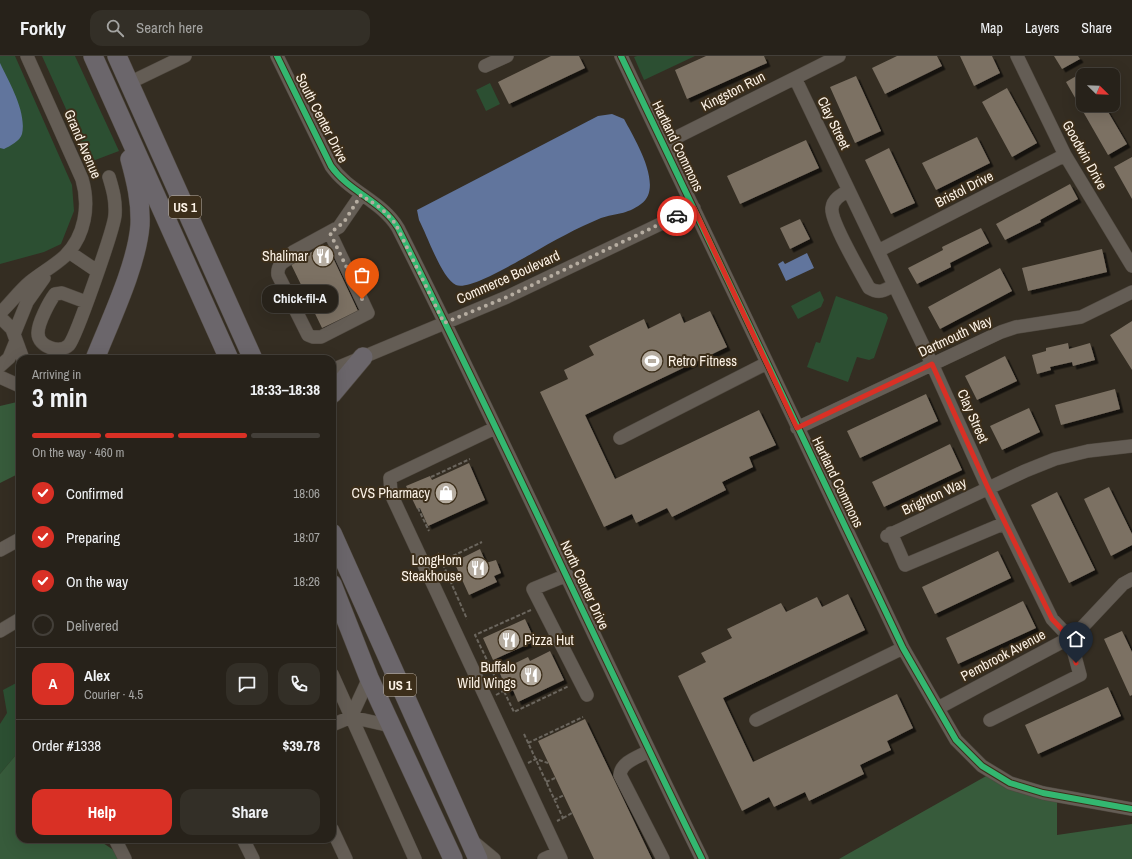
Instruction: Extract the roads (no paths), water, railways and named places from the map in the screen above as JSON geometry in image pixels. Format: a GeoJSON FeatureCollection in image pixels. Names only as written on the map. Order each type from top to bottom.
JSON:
{"type":"FeatureCollection","features":[{"type":"Feature","properties":{"kind":"highway","name":"US 1"},"geometry":{"type":"LineString","coordinates":[[94,56],[228,355]]}},
{"type":"Feature","properties":{"kind":"highway","name":"US 1"},"geometry":{"type":"LineString","coordinates":[[117,56],[251,355]]}},
{"type":"Feature","properties":{"kind":"highway"},"geometry":{"type":"LineString","coordinates":[[97,355],[131,264],[140,226],[139,195],[118,111]]}},
{"type":"Feature","properties":{"kind":"highway"},"geometry":{"type":"LineString","coordinates":[[336,389],[363,357]]}},
{"type":"Feature","properties":{"kind":"highway","name":"US 1"},"geometry":{"type":"LineString","coordinates":[[336,541],[478,859]]}},
{"type":"Feature","properties":{"kind":"highway","name":"US 1"},"geometry":{"type":"LineString","coordinates":[[336,596],[369,678],[453,859]]}},
{"type":"Feature","properties":{"kind":"street","name":"Grand Avenue"},"geometry":{"type":"LineString","coordinates":[[0,313],[13,302],[32,281],[69,252],[78,238],[84,224],[86,208],[86,193],[80,173],[27,56]]}},
{"type":"Feature","properties":{"kind":"street"},"geometry":{"type":"LineString","coordinates":[[129,83],[185,56]]}},
{"type":"Feature","properties":{"kind":"street"},"geometry":{"type":"LineString","coordinates":[[485,66],[507,56]]}},
{"type":"Feature","properties":{"kind":"street","name":"Hartland Commons"},"geometry":{"type":"LineString","coordinates":[[621,56],[797,428],[857,548],[903,648],[956,740],[982,766],[1010,783],[1043,794],[1132,809]]}},
{"type":"Feature","properties":{"kind":"street","name":"Kingston Run"},"geometry":{"type":"LineString","coordinates":[[663,144],[839,56]]}},
{"type":"Feature","properties":{"kind":"street","name":"Goodwin Drive"},"geometry":{"type":"LineString","coordinates":[[1017,56],[1065,155],[1132,266]]}},
{"type":"Feature","properties":{"kind":"street","name":"South Center Drive"},"geometry":{"type":"LineString","coordinates":[[277,57],[331,166],[343,181],[382,209],[395,223],[444,323]]}},
{"type":"Feature","properties":{"kind":"street","name":"Clay Street"},"geometry":{"type":"LineString","coordinates":[[794,78],[932,364],[988,488],[1052,619],[1070,638],[1080,675],[990,720]]}},
{"type":"Feature","properties":{"kind":"street","name":"Bristol Drive"},"geometry":{"type":"LineString","coordinates":[[878,252],[1065,155]]}},
{"type":"Feature","properties":{"kind":"street"},"geometry":{"type":"LineString","coordinates":[[86,302],[115,217],[115,197],[109,177]]}},
{"type":"Feature","properties":{"kind":"street"},"geometry":{"type":"LineString","coordinates":[[848,191],[840,195],[834,202],[832,216],[869,288],[882,292],[894,285]]}},
{"type":"Feature","properties":{"kind":"street"},"geometry":{"type":"LineString","coordinates":[[330,233],[368,312],[321,337],[313,337],[308,335],[300,320],[291,315],[275,283],[272,268],[275,261],[330,233],[344,222],[361,195]]}},
{"type":"Feature","properties":{"kind":"street","name":"Commerce Boulevard"},"geometry":{"type":"LineString","coordinates":[[336,368],[507,297],[694,208]]}},
{"type":"Feature","properties":{"kind":"street"},"geometry":{"type":"LineString","coordinates":[[69,252],[97,271]]}},
{"type":"Feature","properties":{"kind":"street","name":"Grand Avenue"},"geometry":{"type":"LineString","coordinates":[[0,366],[9,358],[15,337],[31,295],[56,263]]}},
{"type":"Feature","properties":{"kind":"street","name":"Dartmouth Way"},"geometry":{"type":"LineString","coordinates":[[797,428],[1001,332],[1016,327],[1081,317],[1132,292]]}},
{"type":"Feature","properties":{"kind":"street"},"geometry":{"type":"LineString","coordinates":[[0,317],[10,325],[22,355]]}},
{"type":"Feature","properties":{"kind":"street","name":"North Center Drive"},"geometry":{"type":"LineString","coordinates":[[444,323],[702,859]]}},
{"type":"Feature","properties":{"kind":"street"},"geometry":{"type":"LineString","coordinates":[[620,438],[767,363]]}},
{"type":"Feature","properties":{"kind":"street"},"geometry":{"type":"LineString","coordinates":[[0,377],[16,384]]}},
{"type":"Feature","properties":{"kind":"street"},"geometry":{"type":"LineString","coordinates":[[0,386],[16,390]]}},
{"type":"Feature","properties":{"kind":"street"},"geometry":{"type":"LineString","coordinates":[[495,428],[390,478],[391,494],[560,856],[544,859]]}},
{"type":"Feature","properties":{"kind":"street","name":"Brighton Way"},"geometry":{"type":"LineString","coordinates":[[1005,523],[905,566],[889,535],[988,488],[1055,459],[1088,452],[1132,446]]}},
{"type":"Feature","properties":{"kind":"street"},"geometry":{"type":"LineString","coordinates":[[0,550],[16,541]]}},
{"type":"Feature","properties":{"kind":"street"},"geometry":{"type":"LineString","coordinates":[[566,575],[533,590],[587,695]]}},
{"type":"Feature","properties":{"kind":"street","name":"Pembrook Avenue"},"geometry":{"type":"LineString","coordinates":[[938,708],[1075,635],[1123,584],[1132,579]]}},
{"type":"Feature","properties":{"kind":"street"},"geometry":{"type":"LineString","coordinates":[[0,631],[16,621]]}},
{"type":"Feature","properties":{"kind":"street"},"geometry":{"type":"LineString","coordinates":[[756,720],[903,648]]}},
{"type":"Feature","properties":{"kind":"street"},"geometry":{"type":"LineString","coordinates":[[351,717],[369,678]]}},
{"type":"Feature","properties":{"kind":"street"},"geometry":{"type":"LineString","coordinates":[[336,683],[415,859]]}},
{"type":"Feature","properties":{"kind":"street"},"geometry":{"type":"LineString","coordinates":[[336,723],[351,717],[391,726]]}},
{"type":"Feature","properties":{"kind":"street"},"geometry":{"type":"LineString","coordinates":[[649,751],[624,765],[620,770],[620,775],[663,859]]}},
{"type":"Feature","properties":{"kind":"street"},"geometry":{"type":"LineString","coordinates":[[468,837],[494,859]]}},
{"type":"Feature","properties":{"kind":"street"},"geometry":{"type":"LineString","coordinates":[[336,838],[346,859]]}},
{"type":"Feature","properties":{"kind":"street"},"geometry":{"type":"LineString","coordinates":[[117,843],[125,859]]}},
{"type":"Feature","properties":{"kind":"street"},"geometry":{"type":"LineString","coordinates":[[244,843],[254,859]]}},
{"type":"Feature","properties":{"kind":"water"},"geometry":{"type":"Polygon","coordinates":[[[0,63],[20,107],[23,125],[21,137],[4,149],[0,148],[0,63]]]}},
{"type":"Feature","properties":{"kind":"water"},"geometry":{"type":"Polygon","coordinates":[[[612,114],[624,119],[645,162],[649,175],[650,186],[648,196],[641,204],[631,210],[601,218],[583,226],[482,280],[462,286],[456,285],[451,281],[445,274],[435,256],[419,220],[417,210],[598,116],[612,114]]]}},
{"type":"Feature","properties":{"kind":"water"},"geometry":{"type":"Polygon","coordinates":[[[807,253],[814,268],[786,281],[778,264],[783,261],[785,264],[807,253]]]}},
{"type":"Feature","properties":{"kind":"place","name":"Shalimar"},"geometry":{"type":"Point","coordinates":[323,256]}},
{"type":"Feature","properties":{"kind":"place","name":"Chick-fil-A"},"geometry":{"type":"Point","coordinates":[362,299]}},
{"type":"Feature","properties":{"kind":"place","name":"Retro Fitness"},"geometry":{"type":"Point","coordinates":[652,361]}},
{"type":"Feature","properties":{"kind":"place","name":"CVS Pharmacy"},"geometry":{"type":"Point","coordinates":[446,493]}},
{"type":"Feature","properties":{"kind":"place","name":"LongHorn Steakhouse"},"geometry":{"type":"Point","coordinates":[478,568]}},
{"type":"Feature","properties":{"kind":"place","name":"Pizza Hut"},"geometry":{"type":"Point","coordinates":[509,640]}},
{"type":"Feature","properties":{"kind":"place","name":"Buffalo Wild Wings"},"geometry":{"type":"Point","coordinates":[531,675]}}]}
